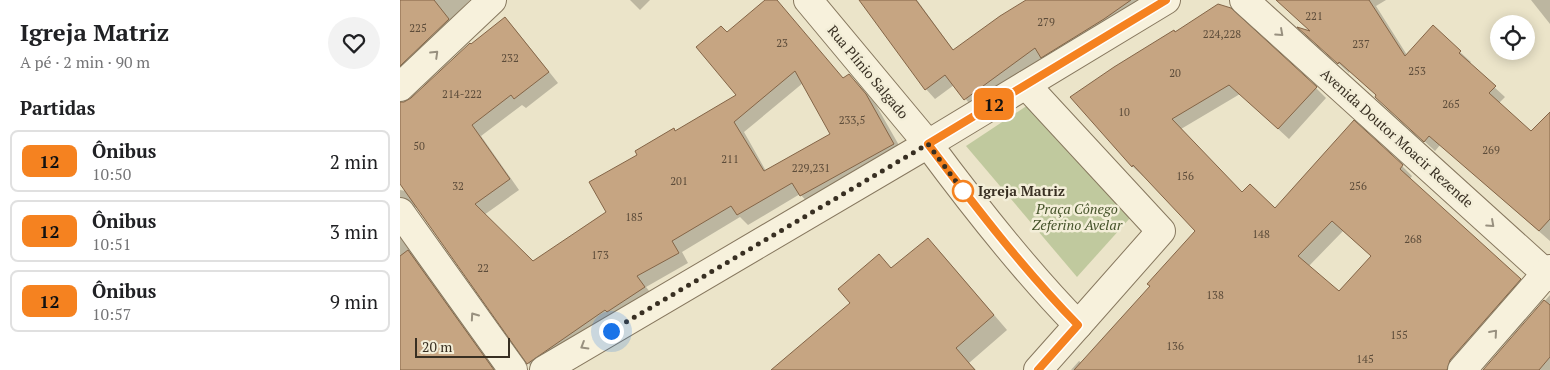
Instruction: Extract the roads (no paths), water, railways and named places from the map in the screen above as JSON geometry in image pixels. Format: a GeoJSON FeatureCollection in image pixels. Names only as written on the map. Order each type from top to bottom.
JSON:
{"type":"FeatureCollection","features":[{"type":"Feature","properties":{"kind":"street"},"geometry":{"type":"LineString","coordinates":[[400,87],[492,0]]}},
{"type":"Feature","properties":{"kind":"street","name":"Rua Plínio Salgado"},"geometry":{"type":"LineString","coordinates":[[808,0],[928,144]]}},
{"type":"Feature","properties":{"kind":"street"},"geometry":{"type":"LineString","coordinates":[[544,370],[928,144],[1166,0]]}},
{"type":"Feature","properties":{"kind":"street","name":"Avenida Doutor Moacir Rezende"},"geometry":{"type":"LineString","coordinates":[[1244,0],[1549,273]]}},
{"type":"Feature","properties":{"kind":"street"},"geometry":{"type":"LineString","coordinates":[[1026,85],[1161,231],[1038,370]]}},
{"type":"Feature","properties":{"kind":"street"},"geometry":{"type":"LineString","coordinates":[[928,144],[961,189],[1053,300],[1078,325]]}},
{"type":"Feature","properties":{"kind":"street"},"geometry":{"type":"LineString","coordinates":[[400,212],[513,370]]}},
{"type":"Feature","properties":{"kind":"street"},"geometry":{"type":"LineString","coordinates":[[1462,370],[1549,273]]}},
{"type":"Feature","properties":{"kind":"place","name":"Igreja Matriz"},"geometry":{"type":"Point","coordinates":[963,191]}},
{"type":"Feature","properties":{"kind":"park label","name":"Praça Cônego Zeferino Avelar"},"geometry":{"type":"Point","coordinates":[1077,217]}}]}
